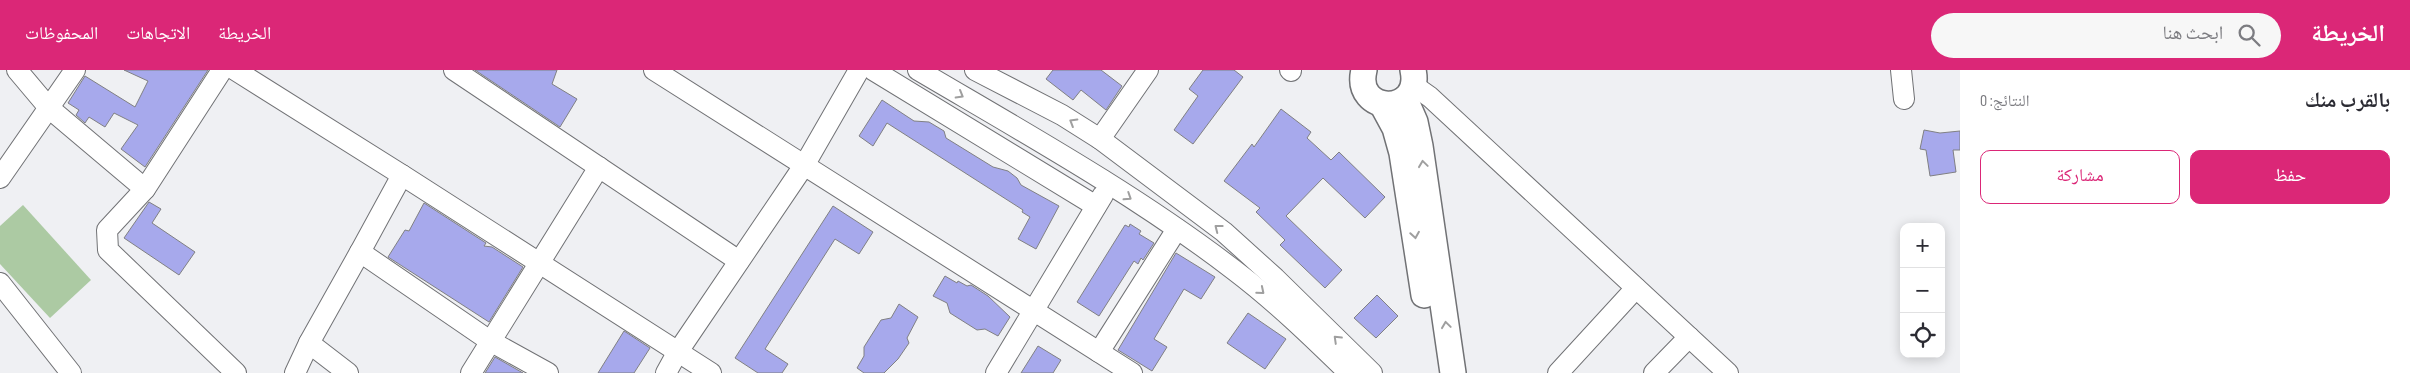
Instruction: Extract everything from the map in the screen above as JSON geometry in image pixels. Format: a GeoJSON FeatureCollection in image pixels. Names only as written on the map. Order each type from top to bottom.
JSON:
{"type":"FeatureCollection","features":[{"type":"Feature","properties":{"kind":"main road"},"geometry":{"type":"LineString","coordinates":[[1360,74],[1369,96],[1403,90]]}},
{"type":"Feature","properties":{"kind":"main road"},"geometry":{"type":"LineString","coordinates":[[1403,90],[1395,128],[1402,153],[1436,373]]}},
{"type":"Feature","properties":{"kind":"main road"},"geometry":{"type":"LineString","coordinates":[[1403,90],[1415,122],[1420,146],[1453,373]]}},
{"type":"Feature","properties":{"kind":"street"},"geometry":{"type":"LineString","coordinates":[[17,70],[49,108],[146,189]]}},
{"type":"Feature","properties":{"kind":"street"},"geometry":{"type":"LineString","coordinates":[[0,178],[75,70]]}},
{"type":"Feature","properties":{"kind":"street"},"geometry":{"type":"LineString","coordinates":[[222,70],[146,189],[107,230],[108,250],[236,373]]}},
{"type":"Feature","properties":{"kind":"street"},"geometry":{"type":"LineString","coordinates":[[235,70],[711,373]]}},
{"type":"Feature","properties":{"kind":"street"},"geometry":{"type":"LineString","coordinates":[[454,70],[739,262]]}},
{"type":"Feature","properties":{"kind":"street"},"geometry":{"type":"LineString","coordinates":[[654,70],[1035,310],[1106,362],[1132,373]]}},
{"type":"Feature","properties":{"kind":"street"},"geometry":{"type":"LineString","coordinates":[[666,373],[677,353],[805,164],[859,70]]}},
{"type":"Feature","properties":{"kind":"street"},"geometry":{"type":"LineString","coordinates":[[873,70],[1096,206]]}},
{"type":"Feature","properties":{"kind":"street"},"geometry":{"type":"LineString","coordinates":[[918,70],[1109,185],[1177,229],[1261,292],[1349,373]]}},
{"type":"Feature","properties":{"kind":"street"},"geometry":{"type":"LineString","coordinates":[[975,70],[1062,115],[1100,138],[1224,232],[1275,278],[1372,373]]}},
{"type":"Feature","properties":{"kind":"street"},"geometry":{"type":"LineString","coordinates":[[1901,70],[1904,99]]}},
{"type":"Feature","properties":{"kind":"street"},"geometry":{"type":"LineString","coordinates":[[1100,138],[1141,73]]}},
{"type":"Feature","properties":{"kind":"street"},"geometry":{"type":"LineString","coordinates":[[1403,90],[1430,97],[1728,373]]}},
{"type":"Feature","properties":{"kind":"street"},"geometry":{"type":"LineString","coordinates":[[471,373],[599,167]]}},
{"type":"Feature","properties":{"kind":"street"},"geometry":{"type":"LineString","coordinates":[[295,373],[309,343],[402,175]]}},
{"type":"Feature","properties":{"kind":"street"},"geometry":{"type":"LineString","coordinates":[[996,373],[1109,185]]}},
{"type":"Feature","properties":{"kind":"street"},"geometry":{"type":"LineString","coordinates":[[1106,362],[1177,229]]}},
{"type":"Feature","properties":{"kind":"street"},"geometry":{"type":"LineString","coordinates":[[360,252],[490,341],[548,373]]}},
{"type":"Feature","properties":{"kind":"street"},"geometry":{"type":"LineString","coordinates":[[0,283],[67,372]]}},
{"type":"Feature","properties":{"kind":"street"},"geometry":{"type":"LineString","coordinates":[[1558,373],[1636,288]]}},
{"type":"Feature","properties":{"kind":"street"},"geometry":{"type":"LineString","coordinates":[[1654,373],[1689,337]]}},
{"type":"Feature","properties":{"kind":"street"},"geometry":{"type":"LineString","coordinates":[[309,343],[348,373]]}},
{"type":"Feature","properties":{"kind":"green space"},"geometry":{"type":"Polygon","coordinates":[[[23,205],[91,280],[50,318],[0,264],[0,226],[23,205]]]}},
{"type":"Feature","properties":{"kind":"building"},"geometry":{"type":"Polygon","coordinates":[[[124,70],[208,70],[145,167],[121,149],[138,125],[114,113],[105,127],[89,117],[85,123],[76,115],[79,110],[68,103],[85,76],[135,107],[148,81],[124,70]]]}},
{"type":"Feature","properties":{"kind":"building"},"geometry":{"type":"Polygon","coordinates":[[[475,70],[557,70],[552,84],[577,99],[560,127],[475,70]]]}},
{"type":"Feature","properties":{"kind":"building"},"geometry":{"type":"Polygon","coordinates":[[[1053,70],[1101,70],[1122,86],[1106,110],[1081,90],[1073,100],[1046,79],[1053,70]]]}},
{"type":"Feature","properties":{"kind":"building"},"geometry":{"type":"Polygon","coordinates":[[[1203,70],[1234,70],[1243,77],[1193,144],[1174,130],[1198,96],[1189,89],[1203,70]]]}},
{"type":"Feature","properties":{"kind":"building"},"geometry":{"type":"Polygon","coordinates":[[[882,100],[914,121],[929,122],[944,131],[946,138],[993,167],[1008,171],[1017,178],[1021,185],[1059,206],[1036,249],[1018,239],[1030,217],[1022,212],[1023,210],[887,123],[873,146],[859,136],[882,100]]]}},
{"type":"Feature","properties":{"kind":"building"},"geometry":{"type":"Polygon","coordinates":[[[1281,109],[1311,132],[1307,138],[1331,160],[1339,152],[1385,197],[1365,218],[1323,178],[1286,216],[1342,270],[1325,288],[1280,245],[1285,240],[1256,212],[1260,208],[1224,181],[1252,144],[1254,147],[1281,109]]]}},
{"type":"Feature","properties":{"kind":"building"},"geometry":{"type":"Polygon","coordinates":[[[1924,130],[1940,133],[1960,131],[1960,150],[1953,150],[1956,172],[1930,176],[1926,150],[1920,149],[1924,130]]]}},
{"type":"Feature","properties":{"kind":"building"},"geometry":{"type":"Polygon","coordinates":[[[149,202],[161,209],[152,223],[195,252],[179,275],[124,238],[149,202]]]}},
{"type":"Feature","properties":{"kind":"building"},"geometry":{"type":"Polygon","coordinates":[[[424,203],[486,243],[484,246],[492,247],[523,267],[489,322],[388,257],[405,230],[409,231],[424,203]]]}},
{"type":"Feature","properties":{"kind":"building"},"geometry":{"type":"Polygon","coordinates":[[[833,206],[873,232],[859,254],[835,239],[765,349],[788,364],[782,373],[758,373],[735,358],[833,206]]]}},
{"type":"Feature","properties":{"kind":"building"},"geometry":{"type":"Polygon","coordinates":[[[1130,224],[1141,231],[1139,234],[1154,243],[1143,260],[1141,258],[1138,264],[1134,261],[1099,316],[1077,302],[1125,225],[1129,227],[1130,224]]]}},
{"type":"Feature","properties":{"kind":"building"},"geometry":{"type":"Polygon","coordinates":[[[1176,253],[1215,277],[1201,299],[1184,289],[1154,339],[1167,347],[1152,371],[1118,350],[1176,253]]]}},
{"type":"Feature","properties":{"kind":"building"},"geometry":{"type":"Polygon","coordinates":[[[945,276],[957,283],[958,281],[967,286],[971,285],[988,296],[1010,317],[998,336],[985,329],[977,330],[950,313],[947,303],[933,296],[945,276]]]}},
{"type":"Feature","properties":{"kind":"building"},"geometry":{"type":"Polygon","coordinates":[[[1377,295],[1398,316],[1376,338],[1354,318],[1377,295]]]}},
{"type":"Feature","properties":{"kind":"building"},"geometry":{"type":"Polygon","coordinates":[[[899,304],[918,317],[907,338],[909,343],[898,359],[884,373],[864,373],[857,368],[864,356],[864,347],[881,320],[891,318],[899,304]]]}},
{"type":"Feature","properties":{"kind":"building"},"geometry":{"type":"Polygon","coordinates":[[[1248,313],[1286,339],[1265,369],[1227,343],[1248,313]]]}},
{"type":"Feature","properties":{"kind":"building"},"geometry":{"type":"Polygon","coordinates":[[[624,331],[650,348],[634,373],[598,373],[624,331]]]}},
{"type":"Feature","properties":{"kind":"building"},"geometry":{"type":"Polygon","coordinates":[[[1038,346],[1061,360],[1053,373],[1021,373],[1038,346]]]}},
{"type":"Feature","properties":{"kind":"building"},"geometry":{"type":"Polygon","coordinates":[[[495,357],[523,373],[485,373],[495,357]]]}}]}
